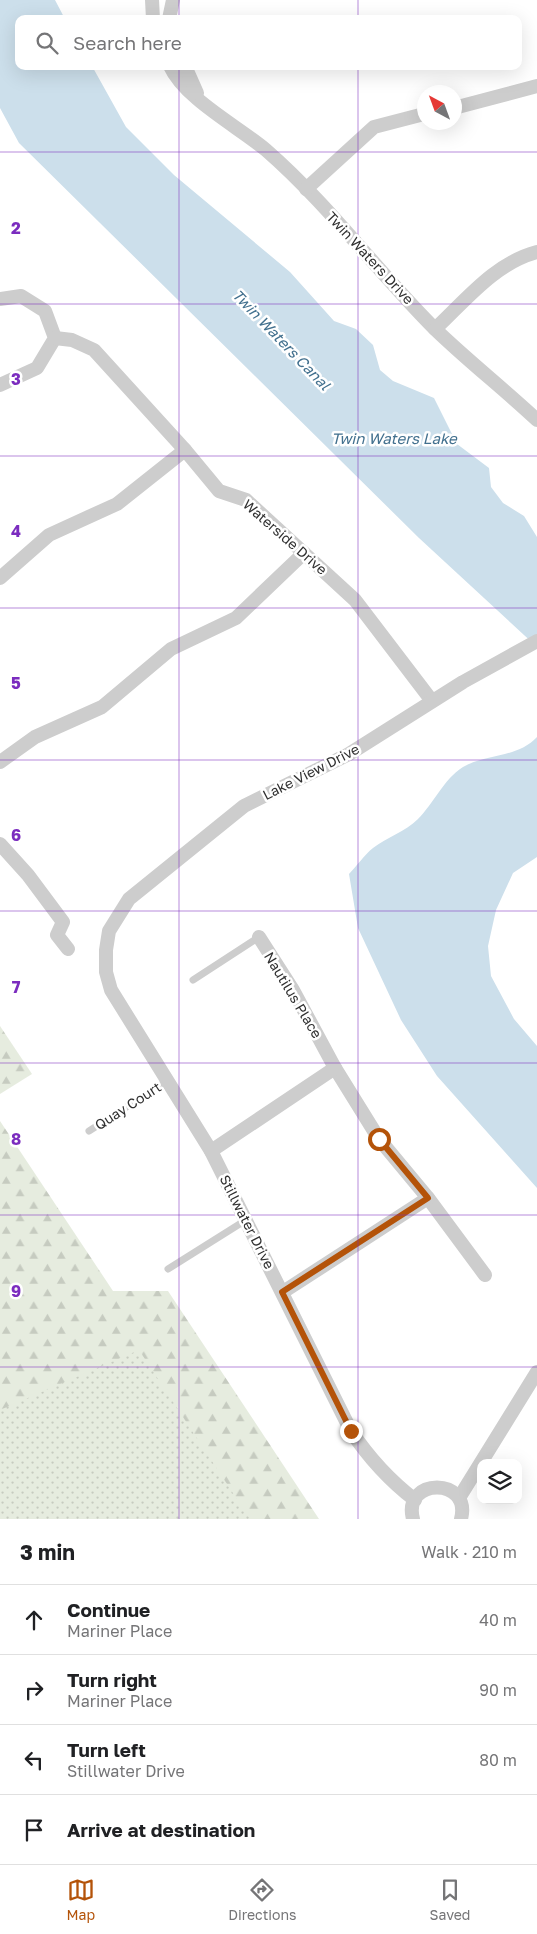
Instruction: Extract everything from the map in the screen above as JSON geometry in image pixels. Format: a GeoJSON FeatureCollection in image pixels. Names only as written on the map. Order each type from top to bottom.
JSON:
{"type":"FeatureCollection","features":[{"type":"Feature","properties":{"kind":"street"},"geometry":{"type":"LineString","coordinates":[[152,0],[153,15]]}},
{"type":"Feature","properties":{"kind":"street"},"geometry":{"type":"LineString","coordinates":[[170,15],[173,0]]}},
{"type":"Feature","properties":{"kind":"street","name":"Twin Waters Drive"},"geometry":{"type":"LineString","coordinates":[[172,70],[175,76],[200,100],[266,150],[306,189],[435,329],[537,420]]}},
{"type":"Feature","properties":{"kind":"street","name":"Twin Waters Drive"},"geometry":{"type":"LineString","coordinates":[[187,70],[200,100]]}},
{"type":"Feature","properties":{"kind":"street"},"geometry":{"type":"LineString","coordinates":[[462,106],[537,86]]}},
{"type":"Feature","properties":{"kind":"street"},"geometry":{"type":"LineString","coordinates":[[306,189],[374,127],[417,116]]}},
{"type":"Feature","properties":{"kind":"street"},"geometry":{"type":"LineString","coordinates":[[435,329],[499,270],[513,261],[537,252]]}},
{"type":"Feature","properties":{"kind":"street"},"geometry":{"type":"LineString","coordinates":[[0,299],[21,296],[45,311],[55,338],[37,368],[0,384]]}},
{"type":"Feature","properties":{"kind":"street","name":"Waterside Drive"},"geometry":{"type":"LineString","coordinates":[[55,338],[72,340],[94,350],[185,450],[218,491],[246,500],[356,600],[432,701]]}},
{"type":"Feature","properties":{"kind":"street"},"geometry":{"type":"LineString","coordinates":[[0,578],[49,535],[117,504],[185,450]]}},
{"type":"Feature","properties":{"kind":"street"},"geometry":{"type":"LineString","coordinates":[[0,762],[35,737],[102,707],[171,649],[236,618],[304,553]]}},
{"type":"Feature","properties":{"kind":"street","name":"Lake View Drive"},"geometry":{"type":"LineString","coordinates":[[109,931],[129,899],[244,806],[349,754],[432,701],[537,641]]}},
{"type":"Feature","properties":{"kind":"street"},"geometry":{"type":"LineString","coordinates":[[0,844],[28,875],[64,922],[58,935],[68,949]]}},
{"type":"Feature","properties":{"kind":"street","name":"Stillwater Drive"},"geometry":{"type":"LineString","coordinates":[[109,931],[106,950],[106,972],[111,990],[211,1151],[351,1431],[367,1455],[391,1481],[415,1500]]}},
{"type":"Feature","properties":{"kind":"street","name":"Nautilus Place"},"geometry":{"type":"LineString","coordinates":[[259,937],[293,990],[335,1068],[379,1139],[428,1198],[485,1275]]}},
{"type":"Feature","properties":{"kind":"street"},"geometry":{"type":"LineString","coordinates":[[211,1151],[335,1068]]}},
{"type":"Feature","properties":{"kind":"street"},"geometry":{"type":"LineString","coordinates":[[282,1292],[428,1198]]}},
{"type":"Feature","properties":{"kind":"street"},"geometry":{"type":"LineString","coordinates":[[459,1498],[537,1372]]}},
{"type":"Feature","properties":{"kind":"street"},"geometry":{"type":"LineString","coordinates":[[413,1519],[412,1507],[415,1500],[420,1493],[434,1487],[446,1488],[459,1498],[462,1506],[461,1519]]}},
{"type":"Feature","properties":{"kind":"lane","name":"Nautilus Place"},"geometry":{"type":"LineString","coordinates":[[193,980],[259,937]]}},
{"type":"Feature","properties":{"kind":"lane","name":"Quay Court"},"geometry":{"type":"LineString","coordinates":[[89,1131],[167,1081]]}},
{"type":"Feature","properties":{"kind":"lane"},"geometry":{"type":"LineString","coordinates":[[168,1269],[246,1220]]}},
{"type":"Feature","properties":{"kind":"green space"},"geometry":{"type":"Polygon","coordinates":[[[0,1026],[32,1074],[0,1094],[0,1026]]]}},
{"type":"Feature","properties":{"kind":"green space"},"geometry":{"type":"Polygon","coordinates":[[[0,1121],[113,1291],[168,1291],[319,1519],[250,1519],[139,1350],[0,1410],[0,1121]]]}},
{"type":"Feature","properties":{"kind":"green space"},"geometry":{"type":"Polygon","coordinates":[[[0,1124],[252,1519],[0,1519],[0,1124]]]}},
{"type":"Feature","properties":{"kind":"water","name":"Twin Waters Lake"},"geometry":{"type":"Polygon","coordinates":[[[0,0],[55,0],[63,15],[15,15],[15,70],[94,70],[126,127],[174,175],[290,272],[334,321],[356,329],[373,345],[380,370],[393,381],[434,398],[457,444],[489,468],[491,487],[503,503],[524,516],[537,537],[537,647],[419,538],[19,143],[0,108],[0,0]]]}},
{"type":"Feature","properties":{"kind":"water"},"geometry":{"type":"Polygon","coordinates":[[[537,737],[537,857],[513,873],[496,910],[488,946],[491,976],[514,1019],[537,1046],[537,1188],[437,1076],[401,1020],[358,928],[349,874],[373,848],[418,819],[456,772],[472,763],[521,749],[537,737]]]}},
{"type":"Feature","properties":{"kind":"route"},"geometry":{"type":"LineString","coordinates":[[351,1431],[282,1292],[428,1198],[379,1139]]}},
{"type":"Feature","properties":{"kind":"water label","name":"Twin Waters Canal"},"geometry":{"type":"Point","coordinates":[281,340]}}]}
